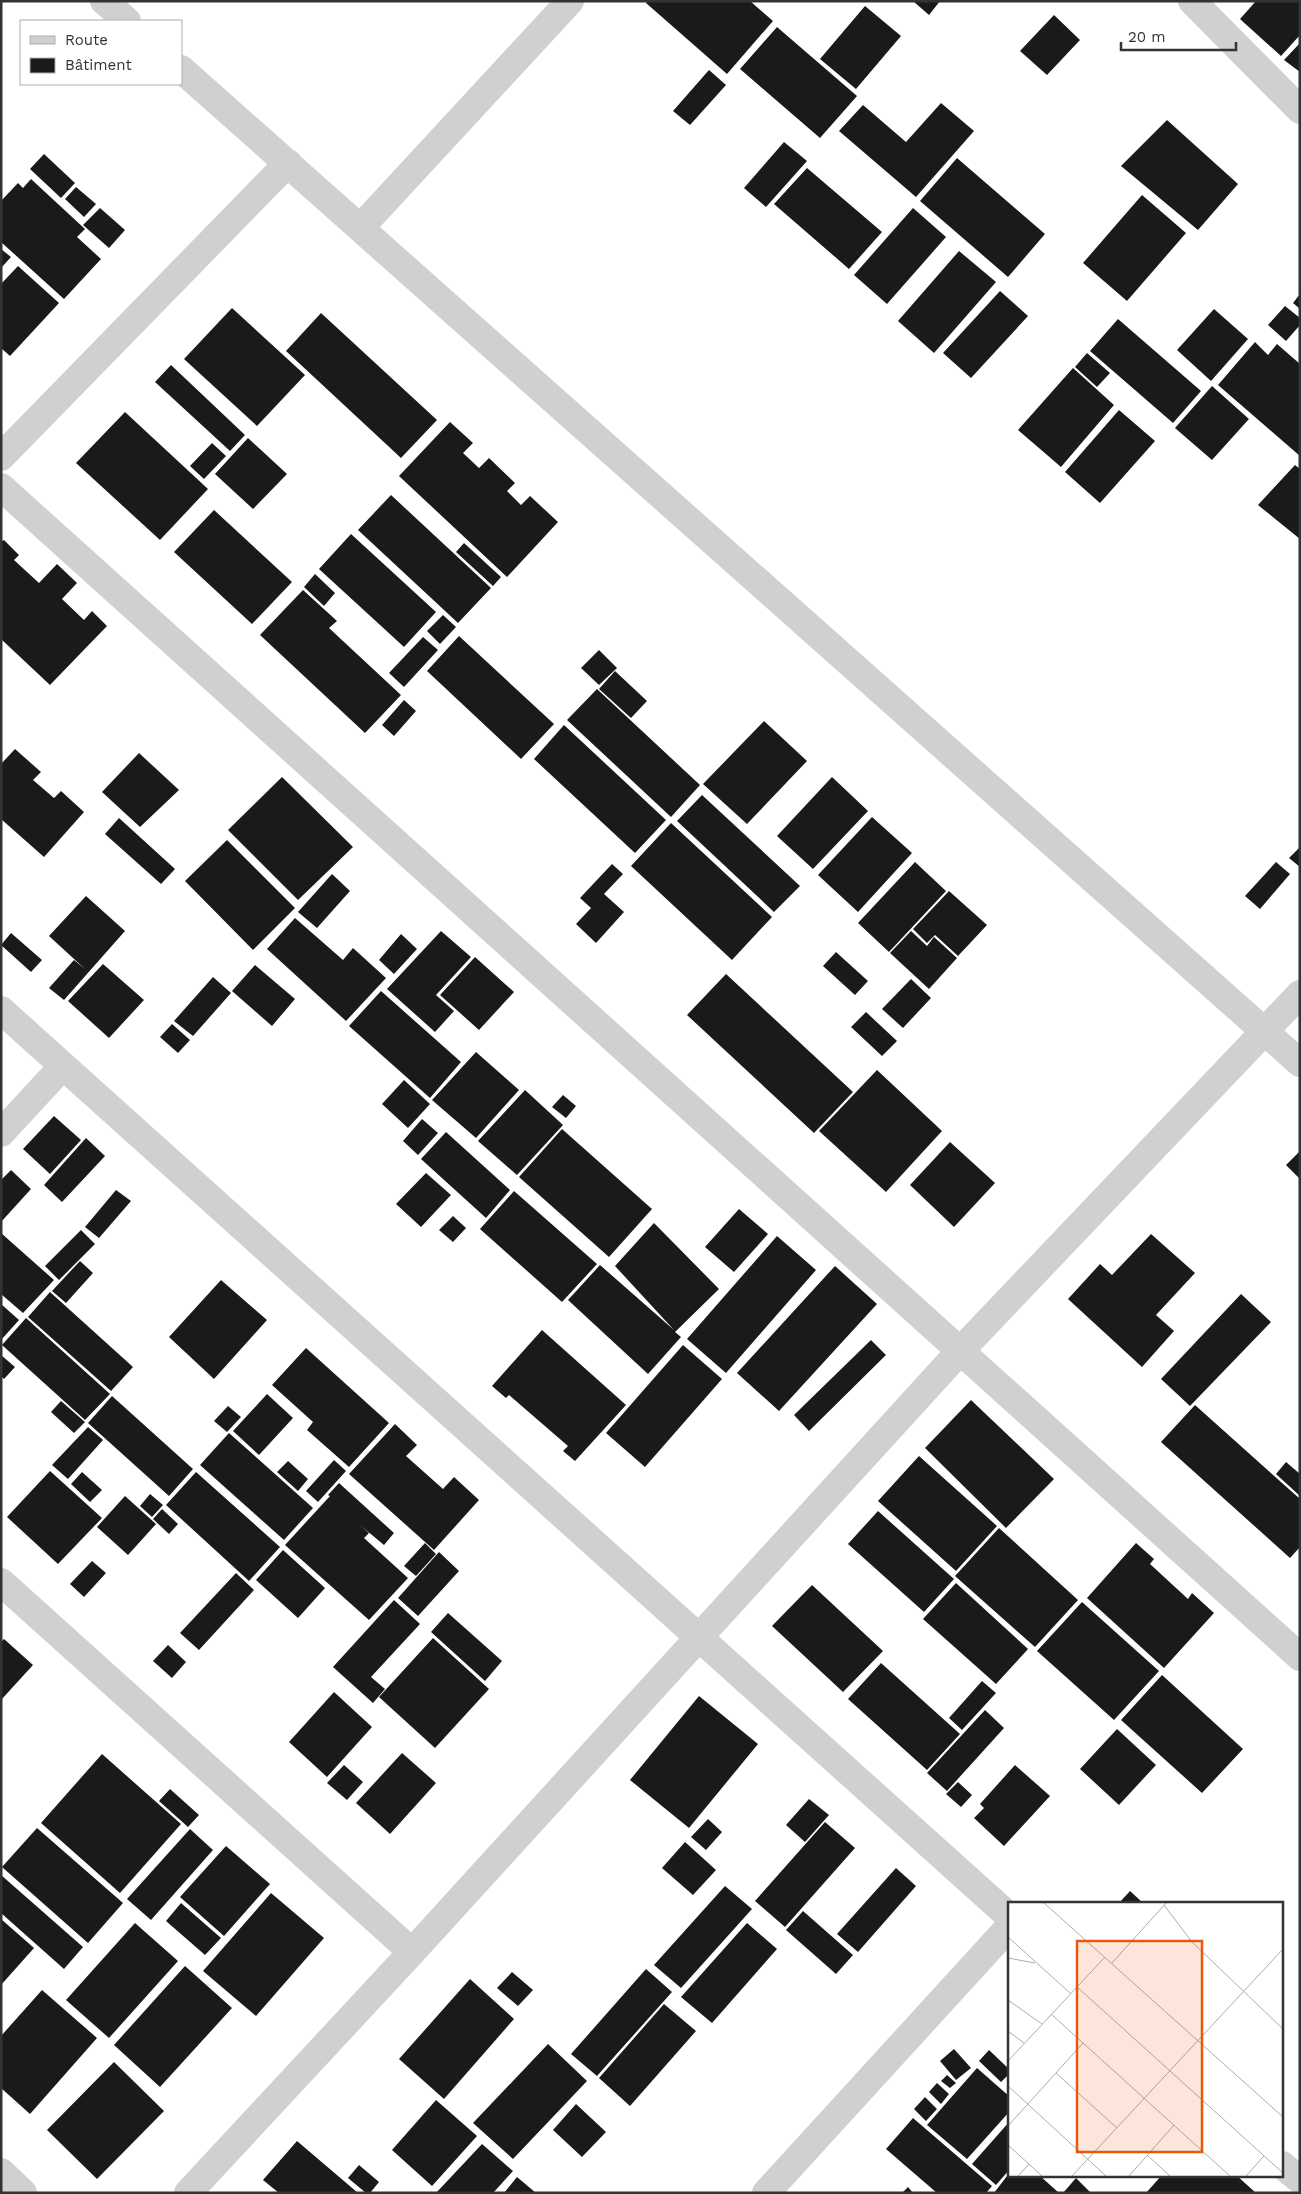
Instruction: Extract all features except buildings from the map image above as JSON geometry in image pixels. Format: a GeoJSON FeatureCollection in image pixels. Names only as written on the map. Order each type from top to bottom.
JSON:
{"type":"FeatureCollection","features":[{"type":"Feature","properties":{"kind":"street"},"geometry":{"type":"LineString","coordinates":[[104,1],[126,20]]}},
{"type":"Feature","properties":{"kind":"street"},"geometry":{"type":"LineString","coordinates":[[362,227],[570,1]]}},
{"type":"Feature","properties":{"kind":"street"},"geometry":{"type":"LineString","coordinates":[[1192,1],[1300,110]]}},
{"type":"Feature","properties":{"kind":"street"},"geometry":{"type":"LineString","coordinates":[[182,70],[362,227],[1300,1063]]}},
{"type":"Feature","properties":{"kind":"street"},"geometry":{"type":"LineString","coordinates":[[1,457],[288,162]]}},
{"type":"Feature","properties":{"kind":"street"},"geometry":{"type":"LineString","coordinates":[[1,487],[1300,1657]]}},
{"type":"Feature","properties":{"kind":"street"},"geometry":{"type":"LineString","coordinates":[[188,2193],[412,1952],[961,1350],[1300,994]]}},
{"type":"Feature","properties":{"kind":"street"},"geometry":{"type":"LineString","coordinates":[[1,1010],[1008,1916]]}},
{"type":"Feature","properties":{"kind":"street"},"geometry":{"type":"LineString","coordinates":[[1,1133],[63,1066]]}},
{"type":"Feature","properties":{"kind":"street"},"geometry":{"type":"LineString","coordinates":[[1,1582],[412,1952]]}},
{"type":"Feature","properties":{"kind":"street"},"geometry":{"type":"LineString","coordinates":[[766,2193],[1008,1928]]}},
{"type":"Feature","properties":{"kind":"street"},"geometry":{"type":"LineString","coordinates":[[1284,2167],[1300,2180]]}},
{"type":"Feature","properties":{"kind":"street"},"geometry":{"type":"LineString","coordinates":[[1,2172],[23,2193]]}}]}
